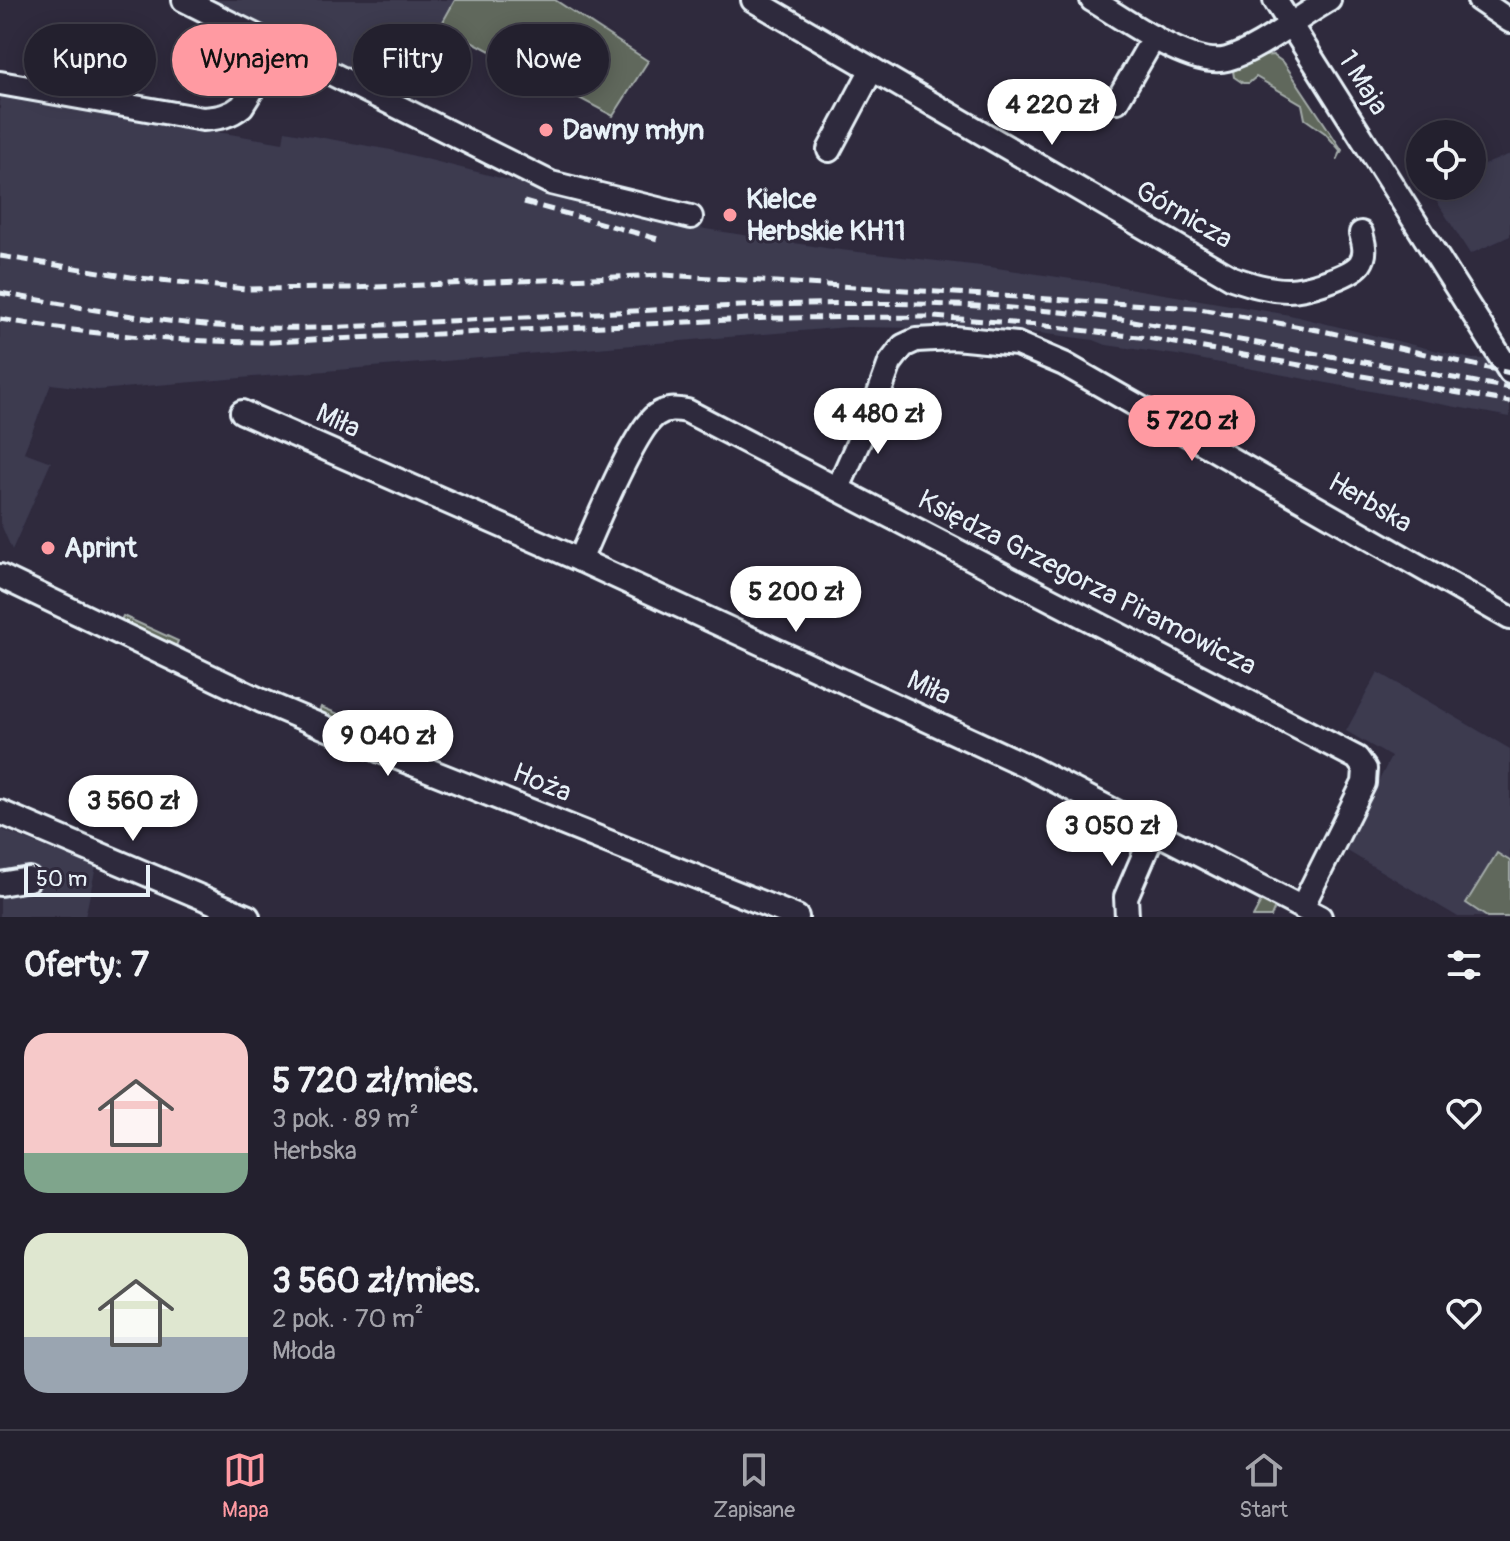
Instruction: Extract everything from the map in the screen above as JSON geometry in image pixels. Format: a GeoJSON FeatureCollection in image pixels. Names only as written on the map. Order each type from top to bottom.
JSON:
{"type":"FeatureCollection","features":[{"type":"Feature","properties":{"kind":"street"},"geometry":{"type":"LineString","coordinates":[[184,0],[233,24]]}},
{"type":"Feature","properties":{"kind":"street","name":"Górnicza"},"geometry":{"type":"LineString","coordinates":[[753,0],[1232,278],[1277,289],[1299,290],[1319,284],[1361,263],[1364,251],[1361,233]]}},
{"type":"Feature","properties":{"kind":"street"},"geometry":{"type":"LineString","coordinates":[[1092,0],[1189,55],[1220,60],[1228,59],[1291,25],[1329,0]]}},
{"type":"Feature","properties":{"kind":"street","name":"1 Maja"},"geometry":{"type":"LineString","coordinates":[[1275,0],[1506,366]]}},
{"type":"Feature","properties":{"kind":"street"},"geometry":{"type":"LineString","coordinates":[[1479,0],[1510,21]]}},
{"type":"Feature","properties":{"kind":"street"},"geometry":{"type":"LineString","coordinates":[[1117,101],[1154,37]]}},
{"type":"Feature","properties":{"kind":"street"},"geometry":{"type":"LineString","coordinates":[[829,150],[872,69]]}},
{"type":"Feature","properties":{"kind":"street"},"geometry":{"type":"LineString","coordinates":[[337,76],[551,183],[691,217]]}},
{"type":"Feature","properties":{"kind":"street"},"geometry":{"type":"LineString","coordinates":[[0,83],[214,118],[234,112],[248,96]]}},
{"type":"Feature","properties":{"kind":"street","name":"Herbska"},"geometry":{"type":"LineString","coordinates":[[838,488],[890,363],[903,346],[916,340],[954,338],[1017,344],[1064,364],[1510,618]]}},
{"type":"Feature","properties":{"kind":"street","name":"Księdza Grzegorza Piramowicza"},"geometry":{"type":"LineString","coordinates":[[580,560],[634,445],[652,418],[670,409],[687,411],[1357,758],[1365,769],[1364,783],[1311,912]]}},
{"type":"Feature","properties":{"kind":"street","name":"Miła"},"geometry":{"type":"LineString","coordinates":[[242,412],[580,560],[1027,766],[1311,912]]}},
{"type":"Feature","properties":{"kind":"street","name":"Hoża"},"geometry":{"type":"LineString","coordinates":[[2,573],[262,701],[797,917]]}},
{"type":"Feature","properties":{"kind":"street"},"geometry":{"type":"LineString","coordinates":[[0,812],[248,917]]}},
{"type":"Feature","properties":{"kind":"street"},"geometry":{"type":"LineString","coordinates":[[1127,917],[1126,897],[1154,832]]}},
{"type":"Feature","properties":{"kind":"street"},"geometry":{"type":"LineString","coordinates":[[0,884],[29,879]]}},
{"type":"Feature","properties":{"kind":"shaded area"},"geometry":{"type":"Polygon","coordinates":[[[203,0],[455,0],[440,24],[353,24],[353,77],[337,68],[337,24],[250,24],[203,0]]]}},
{"type":"Feature","properties":{"kind":"shaded area"},"geometry":{"type":"Polygon","coordinates":[[[0,95],[283,143],[285,131],[391,150],[693,227],[832,249],[1092,282],[1290,315],[1471,359],[1510,358],[1510,417],[1177,355],[1106,345],[1094,340],[1007,329],[848,327],[98,390],[51,384],[24,452],[51,462],[12,550],[0,522],[0,95]]]}},
{"type":"Feature","properties":{"kind":"shaded area"},"geometry":{"type":"Polygon","coordinates":[[[1510,154],[1510,236],[1470,254],[1436,200],[1486,200],[1486,164],[1510,154]]]}},
{"type":"Feature","properties":{"kind":"shaded area"},"geometry":{"type":"Polygon","coordinates":[[[1378,672],[1510,749],[1510,917],[1458,917],[1344,849],[1391,757],[1346,731],[1378,672]]]}},
{"type":"Feature","properties":{"kind":"shaded area"},"geometry":{"type":"Polygon","coordinates":[[[0,829],[96,867],[85,917],[0,917],[0,829]]]}},
{"type":"Feature","properties":{"kind":"green space"},"geometry":{"type":"Polygon","coordinates":[[[455,0],[555,0],[592,24],[487,24],[487,49],[471,41],[471,24],[442,24],[455,0]]]}},
{"type":"Feature","properties":{"kind":"green space"},"geometry":{"type":"Polygon","coordinates":[[[609,35],[648,61],[613,116],[575,96],[609,96],[609,35]]]}},
{"type":"Feature","properties":{"kind":"green space"},"geometry":{"type":"Polygon","coordinates":[[[1273,55],[1284,63],[1342,150],[1337,160],[1340,150],[1325,133],[1305,119],[1302,104],[1256,77],[1249,83],[1243,83],[1234,77],[1233,71],[1264,56],[1273,55]]]}},
{"type":"Feature","properties":{"kind":"green space"},"geometry":{"type":"Polygon","coordinates":[[[123,616],[178,641],[176,646],[121,620],[123,616]]]}},
{"type":"Feature","properties":{"kind":"green space"},"geometry":{"type":"Polygon","coordinates":[[[321,707],[373,728],[371,733],[319,712],[321,707]]]}},
{"type":"Feature","properties":{"kind":"green space"},"geometry":{"type":"Polygon","coordinates":[[[1497,853],[1510,861],[1510,917],[1487,917],[1466,903],[1497,853]]]}},
{"type":"Feature","properties":{"kind":"green space"},"geometry":{"type":"Polygon","coordinates":[[[1263,898],[1276,905],[1271,917],[1253,917],[1263,898]]]}},
{"type":"Feature","properties":{"kind":"railway"},"geometry":{"type":"LineString","coordinates":[[524,202],[658,239]]}},
{"type":"Feature","properties":{"kind":"railway"},"geometry":{"type":"LineString","coordinates":[[0,256],[131,277],[245,289],[351,288],[664,275],[1194,308],[1323,331],[1510,373]]}},
{"type":"Feature","properties":{"kind":"railway"},"geometry":{"type":"LineString","coordinates":[[0,293],[164,320],[230,327],[289,328],[798,304],[963,305],[1127,320],[1510,388]]}},
{"type":"Feature","properties":{"kind":"railway"},"geometry":{"type":"LineString","coordinates":[[0,319],[135,336],[272,342],[771,318],[933,317],[1147,338],[1510,402]]}},
{"type":"Feature","properties":{"kind":"place","name":"Dawny młyn"},"geometry":{"type":"Point","coordinates":[546,130]}},
{"type":"Feature","properties":{"kind":"place","name":"Kielce Herbskie KH11"},"geometry":{"type":"Point","coordinates":[730,215]}},
{"type":"Feature","properties":{"kind":"place","name":"Aprint"},"geometry":{"type":"Point","coordinates":[48,548]}}]}
